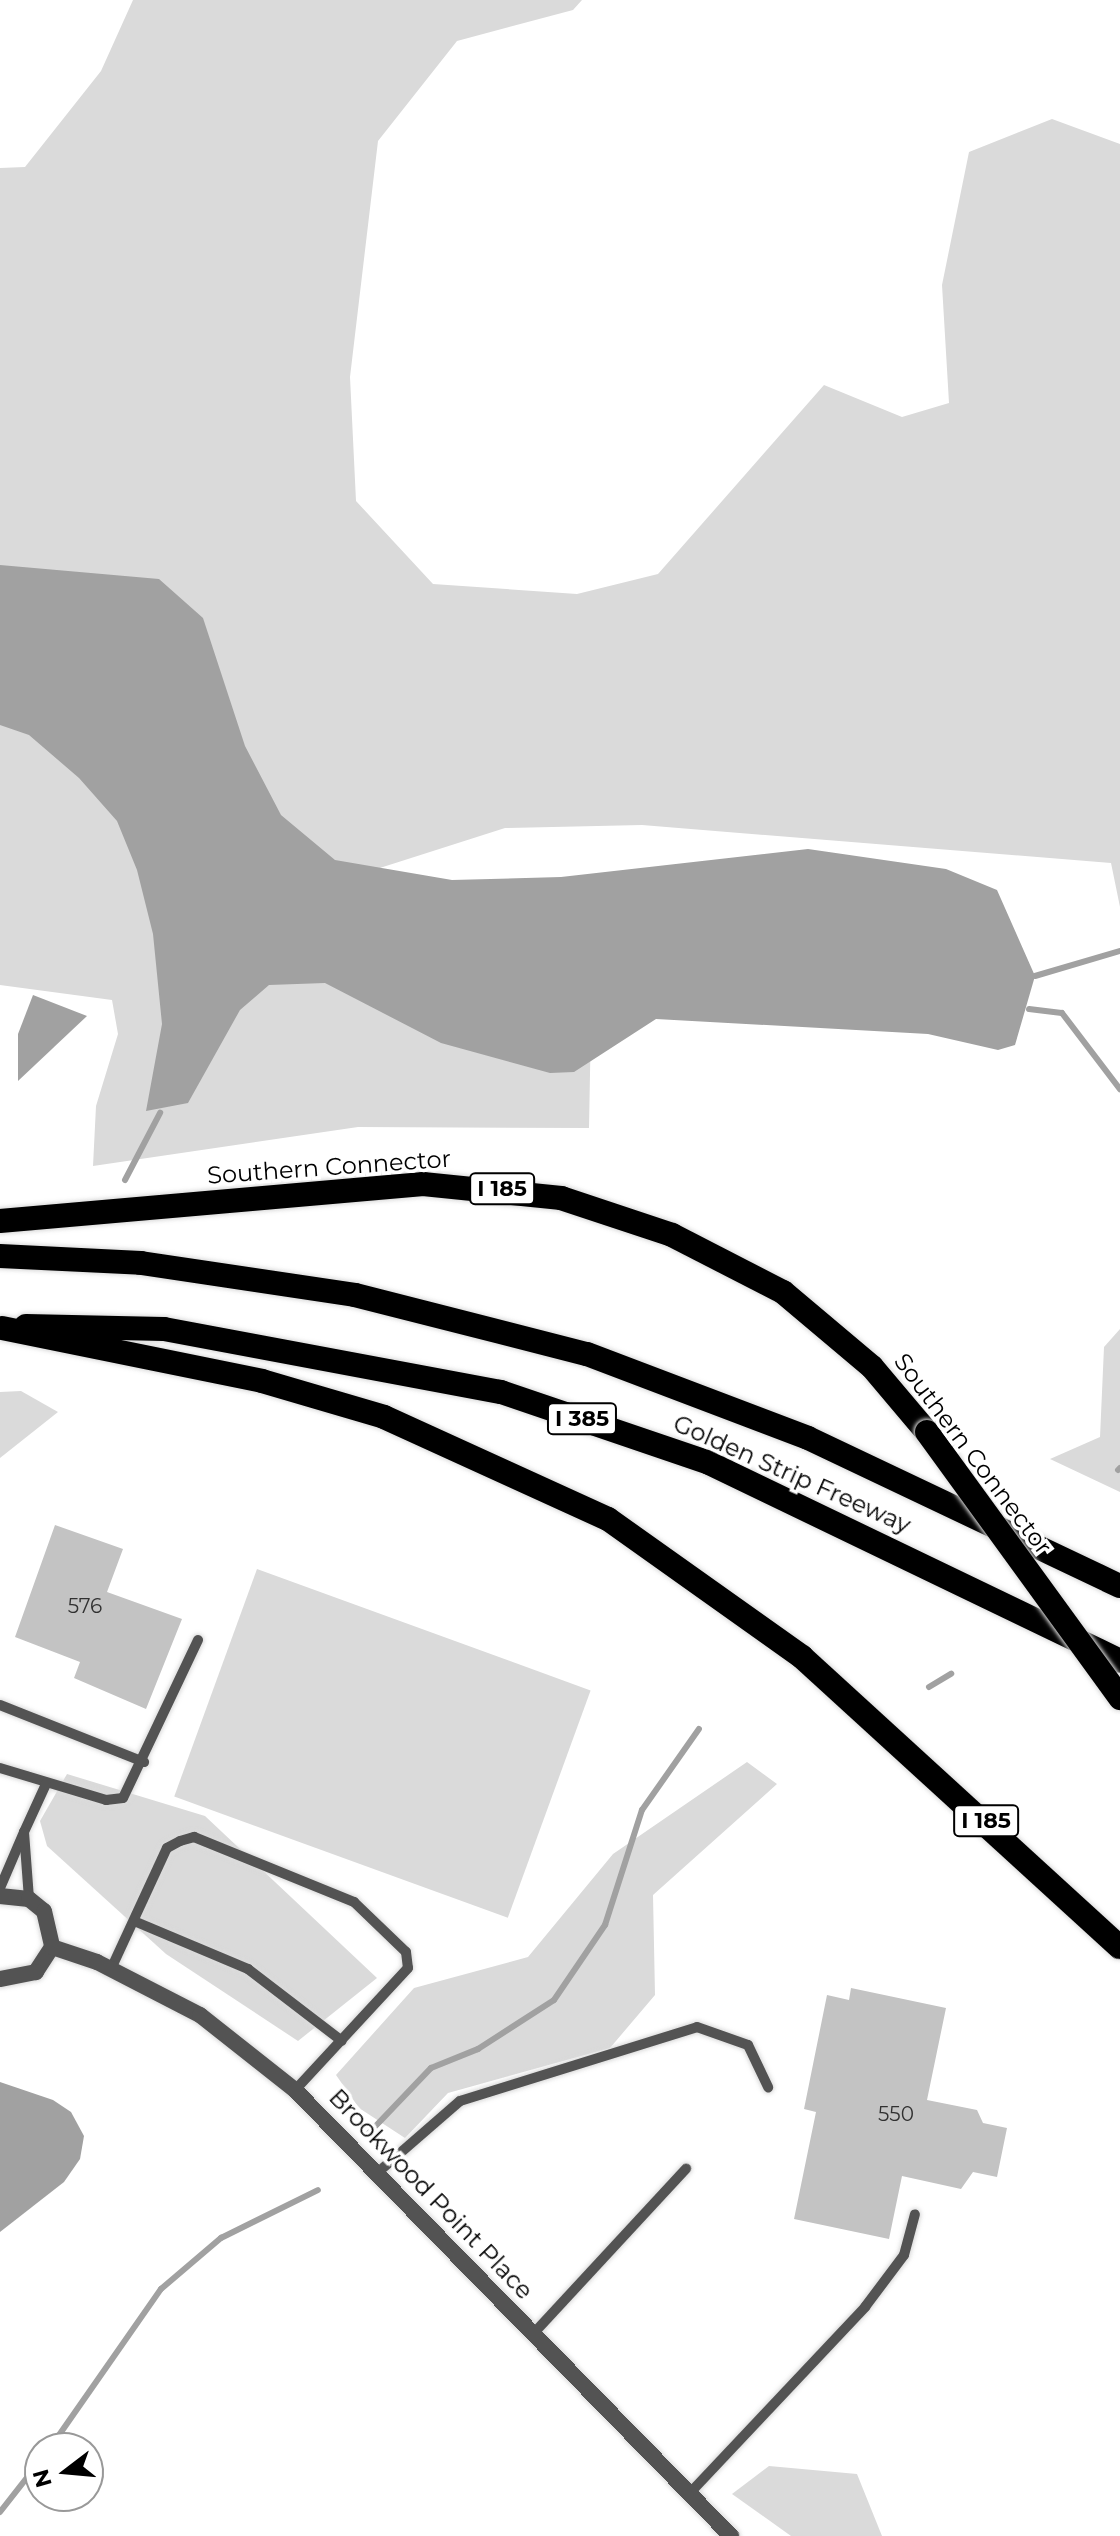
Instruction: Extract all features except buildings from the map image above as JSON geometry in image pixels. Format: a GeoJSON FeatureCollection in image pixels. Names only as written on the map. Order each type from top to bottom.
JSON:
{"type":"FeatureCollection","features":[{"type":"Feature","properties":{"kind":"highway","name":"Southern Connector"},"geometry":{"type":"LineString","coordinates":[[0,1221],[423,1184],[561,1198],[672,1235],[783,1292],[861,1357],[927,1432],[1120,1698]]}},
{"type":"Feature","properties":{"kind":"highway","name":"Golden Strip Freeway"},"geometry":{"type":"LineString","coordinates":[[0,1256],[141,1263],[339,1292],[587,1354],[808,1438],[1120,1586]]}},
{"type":"Feature","properties":{"kind":"highway","name":"Golden Strip Freeway"},"geometry":{"type":"LineString","coordinates":[[1,1328],[52,1323],[164,1329],[501,1392],[709,1463],[1120,1661]]}},
{"type":"Feature","properties":{"kind":"highway","name":"I 185"},"geometry":{"type":"LineString","coordinates":[[1,1328],[262,1381],[384,1417],[608,1519],[802,1657],[1120,1947]]}},
{"type":"Feature","properties":{"kind":"street"},"geometry":{"type":"LineString","coordinates":[[0,1896],[29,1899],[44,1911],[52,1947],[36,1972],[0,1979]]}},
{"type":"Feature","properties":{"kind":"street","name":"Brookwood Point Place"},"geometry":{"type":"LineString","coordinates":[[52,1947],[111,1969],[200,2015],[295,2090],[731,2536]]}},
{"type":"Feature","properties":{"kind":"lane"},"geometry":{"type":"LineString","coordinates":[[0,1768],[46,1784],[123,1798],[144,1762],[198,1640]]}},
{"type":"Feature","properties":{"kind":"lane"},"geometry":{"type":"LineString","coordinates":[[0,1705],[144,1762]]}},
{"type":"Feature","properties":{"kind":"lane"},"geometry":{"type":"LineString","coordinates":[[0,1888],[46,1784]]}},
{"type":"Feature","properties":{"kind":"lane"},"geometry":{"type":"LineString","coordinates":[[24,1832],[29,1899]]}},
{"type":"Feature","properties":{"kind":"lane"},"geometry":{"type":"LineString","coordinates":[[111,1969],[167,1848],[194,1837],[354,1902],[406,1952],[408,1968],[295,2090]]}},
{"type":"Feature","properties":{"kind":"lane"},"geometry":{"type":"LineString","coordinates":[[134,1921],[248,1969],[342,2041]]}},
{"type":"Feature","properties":{"kind":"lane"},"geometry":{"type":"LineString","coordinates":[[376,2174],[460,2101],[697,2027],[748,2045],[768,2087]]}},
{"type":"Feature","properties":{"kind":"lane"},"geometry":{"type":"LineString","coordinates":[[534,2333],[686,2169]]}},
{"type":"Feature","properties":{"kind":"lane"},"geometry":{"type":"LineString","coordinates":[[689,2494],[865,2307],[904,2255],[915,2214]]}},
{"type":"Feature","properties":{"kind":"shaded area"},"geometry":{"type":"Polygon","coordinates":[[[133,0],[582,0],[573,10],[457,41],[378,141],[350,377],[356,501],[433,584],[577,594],[658,574],[824,385],[902,417],[949,403],[942,285],[969,152],[1052,119],[1120,144],[1120,907],[1111,863],[642,825],[505,828],[361,874],[591,1020],[589,1128],[358,1127],[93,1166],[96,1106],[118,1034],[112,1000],[0,985],[0,168],[25,167],[101,71],[133,0]]]}},
{"type":"Feature","properties":{"kind":"shaded area"},"geometry":{"type":"Polygon","coordinates":[[[0,565],[159,579],[203,618],[245,746],[281,815],[335,860],[452,880],[561,877],[808,849],[946,869],[997,890],[1035,976],[1015,1045],[998,1050],[928,1034],[656,1019],[574,1072],[550,1073],[441,1043],[325,983],[269,985],[240,1010],[188,1103],[146,1111],[162,1024],[153,934],[137,870],[117,821],[79,778],[29,735],[0,725],[0,565]]]}},
{"type":"Feature","properties":{"kind":"shaded area"},"geometry":{"type":"Polygon","coordinates":[[[33,995],[87,1016],[18,1081],[18,1034],[33,995]]]}},
{"type":"Feature","properties":{"kind":"shaded area"},"geometry":{"type":"Polygon","coordinates":[[[1120,1329],[1120,1492],[1050,1459],[1100,1437],[1104,1347],[1120,1329]]]}},
{"type":"Feature","properties":{"kind":"shaded area"},"geometry":{"type":"Polygon","coordinates":[[[21,1391],[58,1412],[0,1458],[0,1392],[21,1391]]]}},
{"type":"Feature","properties":{"kind":"shaded area"},"geometry":{"type":"Polygon","coordinates":[[[257,1569],[591,1690],[508,1918],[174,1796],[257,1569]]]}},
{"type":"Feature","properties":{"kind":"shaded area"},"geometry":{"type":"Polygon","coordinates":[[[747,1762],[777,1784],[653,1895],[655,1995],[610,2048],[448,2093],[405,2138],[359,2108],[336,2075],[414,1988],[528,1957],[613,1854],[747,1762]]]}},
{"type":"Feature","properties":{"kind":"shaded area"},"geometry":{"type":"Polygon","coordinates":[[[67,1774],[205,1816],[377,1978],[298,2041],[166,1954],[47,1846],[40,1821],[67,1774]]]}},
{"type":"Feature","properties":{"kind":"shaded area"},"geometry":{"type":"Polygon","coordinates":[[[0,2082],[53,2100],[71,2112],[84,2136],[80,2159],[64,2182],[0,2232],[0,2082]]]}},
{"type":"Feature","properties":{"kind":"shaded area"},"geometry":{"type":"Polygon","coordinates":[[[769,2466],[857,2474],[882,2536],[791,2536],[732,2494],[769,2466]]]}},
{"type":"Feature","properties":{"kind":"waterway"},"geometry":{"type":"LineString","coordinates":[[1035,976],[1120,951]]}},
{"type":"Feature","properties":{"kind":"waterway"},"geometry":{"type":"LineString","coordinates":[[1029,1009],[1062,1013],[1120,1089]]}},
{"type":"Feature","properties":{"kind":"waterway"},"geometry":{"type":"LineString","coordinates":[[125,1180],[160,1113]]}},
{"type":"Feature","properties":{"kind":"waterway"},"geometry":{"type":"LineString","coordinates":[[929,1687],[951,1674]]}},
{"type":"Feature","properties":{"kind":"waterway"},"geometry":{"type":"LineString","coordinates":[[369,2133],[431,2068],[478,2049],[554,2000],[605,1925],[642,1810],[699,1729]]}},
{"type":"Feature","properties":{"kind":"waterway"},"geometry":{"type":"LineString","coordinates":[[61,2432],[161,2289],[221,2238],[318,2190]]}},
{"type":"Feature","properties":{"kind":"waterway"},"geometry":{"type":"LineString","coordinates":[[0,2512],[24,2481]]}}]}
